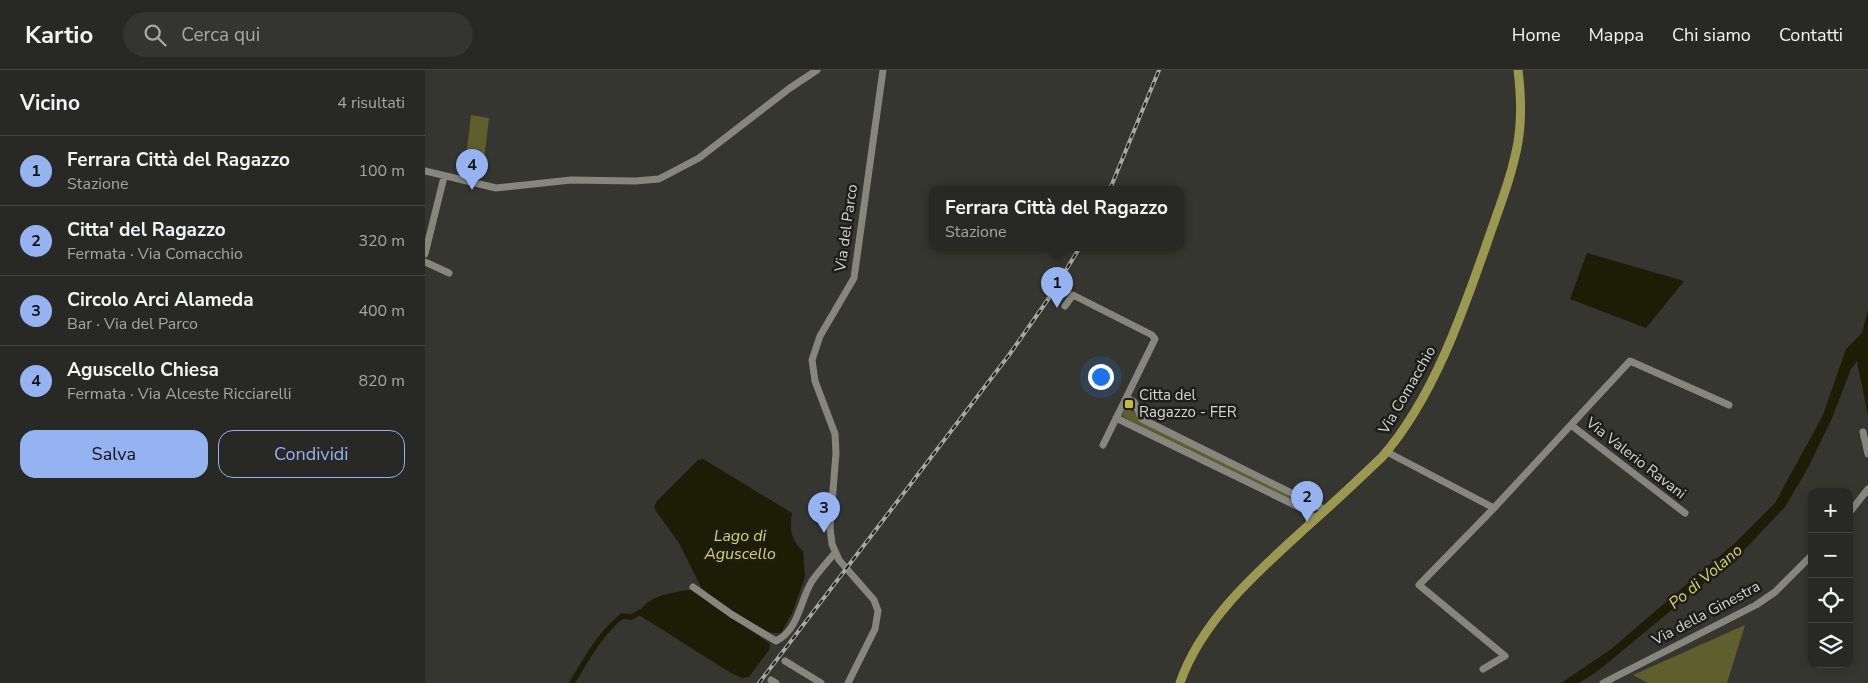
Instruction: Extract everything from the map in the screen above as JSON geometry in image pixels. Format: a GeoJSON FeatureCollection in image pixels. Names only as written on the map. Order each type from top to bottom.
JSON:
{"type":"FeatureCollection","features":[{"type":"Feature","properties":{"kind":"main road","name":"Via Comacchio"},"geometry":{"type":"LineString","coordinates":[[1180,683],[1195,650],[1235,595],[1261,568],[1387,452],[1423,394],[1453,337],[1503,196],[1519,137],[1520,98],[1518,70]]}},
{"type":"Feature","properties":{"kind":"street"},"geometry":{"type":"LineString","coordinates":[[425,171],[496,188],[571,180],[635,181],[659,179],[699,158],[790,88],[817,70]]}},
{"type":"Feature","properties":{"kind":"street","name":"Via del Parco"},"geometry":{"type":"LineString","coordinates":[[848,683],[875,629],[878,611],[875,600],[845,569],[835,554],[830,528],[835,434],[815,381],[812,360],[820,336],[854,278],[883,70]]}},
{"type":"Feature","properties":{"kind":"street"},"geometry":{"type":"LineString","coordinates":[[425,254],[444,177]]}},
{"type":"Feature","properties":{"kind":"street"},"geometry":{"type":"LineString","coordinates":[[425,262],[449,273]]}},
{"type":"Feature","properties":{"kind":"street"},"geometry":{"type":"LineString","coordinates":[[1065,306],[1073,295],[1154,336],[1155,340],[1103,445]]}},
{"type":"Feature","properties":{"kind":"street","name":"Via Valerio Ravani"},"geometry":{"type":"LineString","coordinates":[[1483,669],[1505,656],[1419,585],[1494,508],[1630,361],[1729,405]]}},
{"type":"Feature","properties":{"kind":"street"},"geometry":{"type":"LineString","coordinates":[[1126,398],[1134,402],[1142,419],[1326,510]]}},
{"type":"Feature","properties":{"kind":"street"},"geometry":{"type":"LineString","coordinates":[[1116,418],[1307,511],[1316,519]]}},
{"type":"Feature","properties":{"kind":"street","name":"Via Valerio Ravani"},"geometry":{"type":"LineString","coordinates":[[1571,425],[1685,513]]}},
{"type":"Feature","properties":{"kind":"street"},"geometry":{"type":"LineString","coordinates":[[1863,432],[1868,454]]}},
{"type":"Feature","properties":{"kind":"street"},"geometry":{"type":"LineString","coordinates":[[1387,452],[1494,508]]}},
{"type":"Feature","properties":{"kind":"street"},"geometry":{"type":"LineString","coordinates":[[1853,508],[1868,489]]}},
{"type":"Feature","properties":{"kind":"street"},"geometry":{"type":"LineString","coordinates":[[693,587],[731,614],[776,641],[782,638],[790,628],[811,582],[835,554]]}},
{"type":"Feature","properties":{"kind":"street","name":"Via della Ginestra"},"geometry":{"type":"LineString","coordinates":[[1603,683],[1755,605],[1775,592],[1808,559]]}},
{"type":"Feature","properties":{"kind":"street"},"geometry":{"type":"LineString","coordinates":[[785,662],[821,683]]}},
{"type":"Feature","properties":{"kind":"shaded area"},"geometry":{"type":"Polygon","coordinates":[[[471,115],[489,118],[482,178],[464,176],[471,115]]]}},
{"type":"Feature","properties":{"kind":"shaded area"},"geometry":{"type":"Polygon","coordinates":[[[1126,407],[1140,419],[1311,504],[1309,509],[1122,416],[1126,407]]]}},
{"type":"Feature","properties":{"kind":"shaded area"},"geometry":{"type":"Polygon","coordinates":[[[1745,625],[1727,683],[1648,683],[1633,675],[1745,625]]]}},
{"type":"Feature","properties":{"kind":"water"},"geometry":{"type":"Polygon","coordinates":[[[1587,253],[1684,281],[1646,328],[1570,299],[1587,253]]]}},
{"type":"Feature","properties":{"kind":"water","name":"Po di Volano"},"geometry":{"type":"Polygon","coordinates":[[[1868,309],[1868,416],[1857,361],[1851,369],[1832,418],[1809,466],[1785,507],[1744,550],[1599,670],[1579,683],[1561,683],[1610,650],[1735,543],[1775,503],[1823,415],[1846,349],[1862,333],[1868,309]]]}},
{"type":"Feature","properties":{"kind":"water","name":"Lago di Aguscello"},"geometry":{"type":"Polygon","coordinates":[[[703,459],[792,513],[793,539],[803,551],[805,577],[792,613],[781,633],[759,629],[702,589],[679,543],[654,507],[657,501],[698,460],[703,459]]]}},
{"type":"Feature","properties":{"kind":"water"},"geometry":{"type":"Polygon","coordinates":[[[693,590],[770,644],[769,650],[749,677],[742,678],[731,673],[639,615],[647,603],[653,599],[669,593],[693,590]]]}},
{"type":"Feature","properties":{"kind":"waterway"},"geometry":{"type":"LineString","coordinates":[[572,683],[594,647],[614,623],[622,616],[632,617],[640,612]]}},
{"type":"Feature","properties":{"kind":"railway"},"geometry":{"type":"LineString","coordinates":[[1111,186],[1159,70]]}},
{"type":"Feature","properties":{"kind":"railway"},"geometry":{"type":"LineString","coordinates":[[759,683],[1009,355],[1049,298],[1078,251]]}},
{"type":"Feature","properties":{"kind":"place","name":"Aguscello Chiesa"},"geometry":{"type":"Point","coordinates":[472,190]}},
{"type":"Feature","properties":{"kind":"place","name":"Ferrara Città del Ragazzo"},"geometry":{"type":"Point","coordinates":[1057,308]}},
{"type":"Feature","properties":{"kind":"place","name":"Citta del Ragazzo - FER"},"geometry":{"type":"Point","coordinates":[1129,404]}},
{"type":"Feature","properties":{"kind":"place","name":"Citta' del Ragazzo"},"geometry":{"type":"Point","coordinates":[1307,522]}},
{"type":"Feature","properties":{"kind":"place","name":"Circolo Arci Alameda"},"geometry":{"type":"Point","coordinates":[824,533]}}]}
